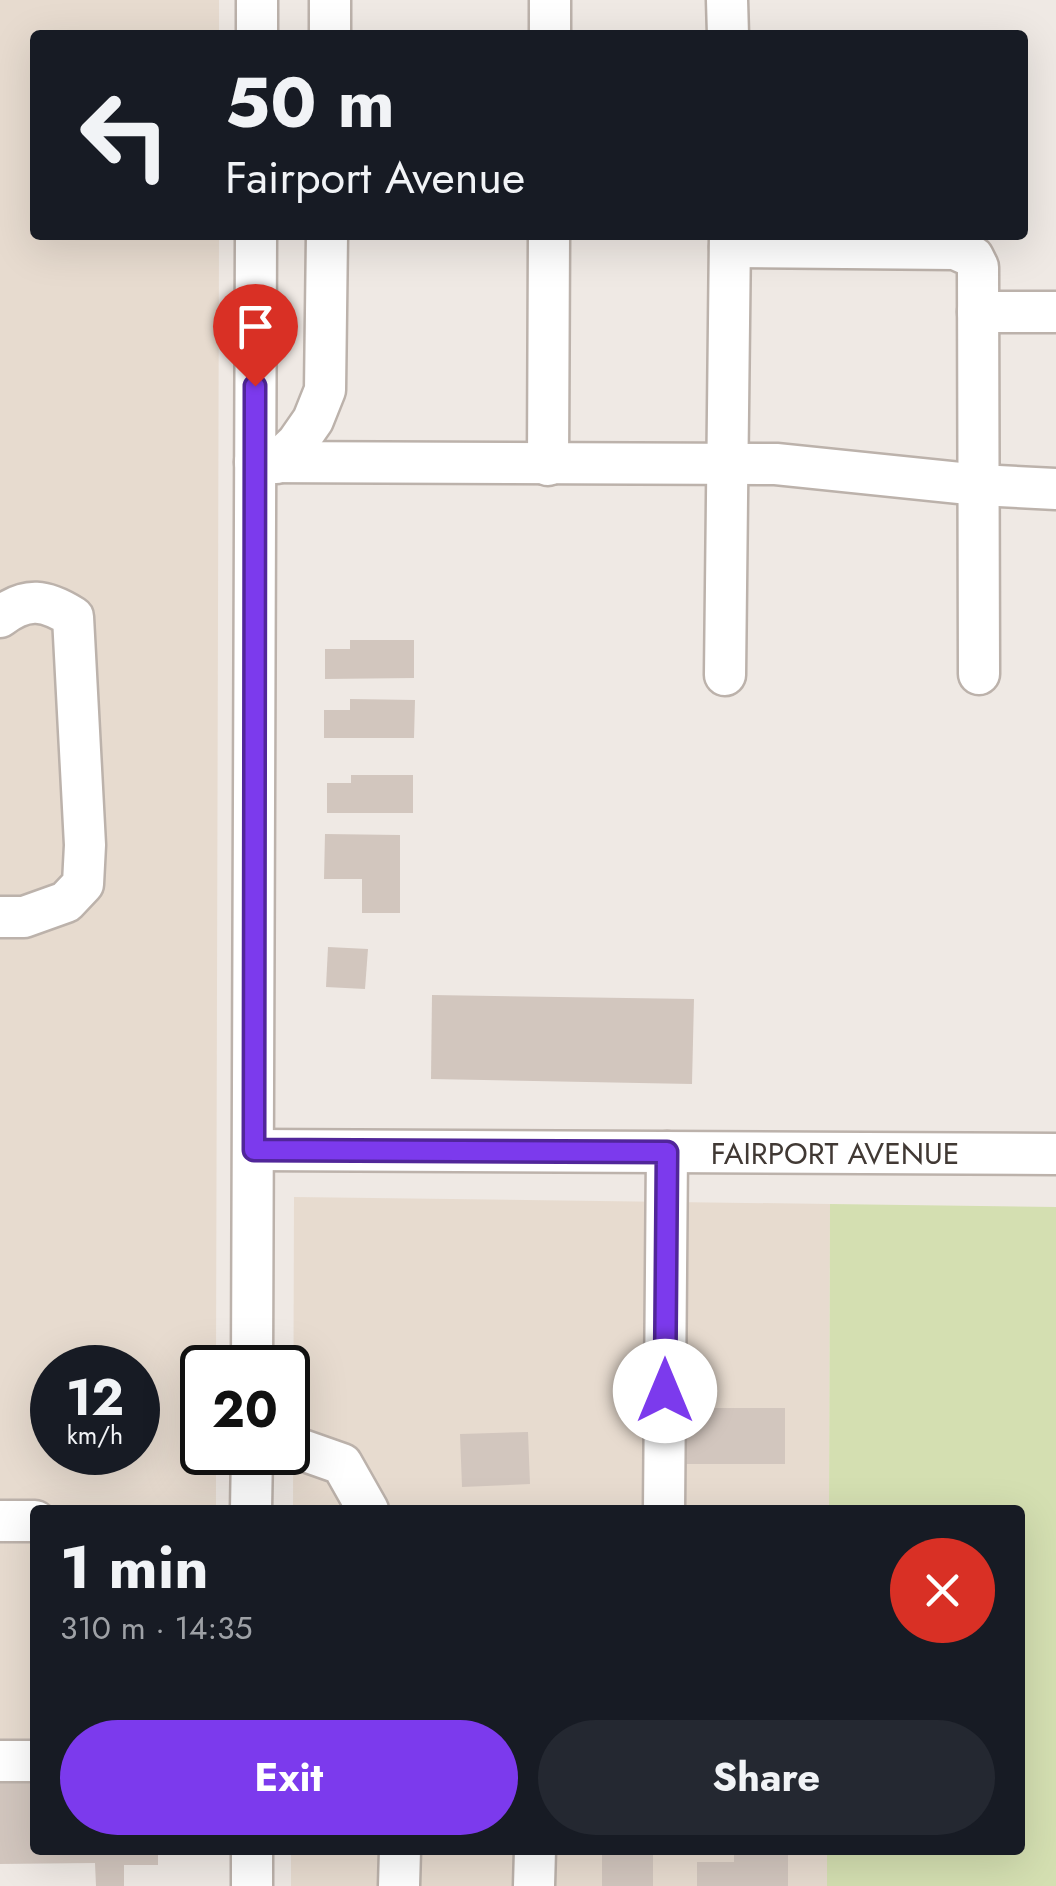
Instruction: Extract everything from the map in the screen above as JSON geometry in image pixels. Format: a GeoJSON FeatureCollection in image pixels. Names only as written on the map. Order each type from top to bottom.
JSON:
{"type":"FeatureCollection","features":[{"type":"Feature","properties":{"kind":"street"},"geometry":{"type":"LineString","coordinates":[[257,0],[257,30]]}},
{"type":"Feature","properties":{"kind":"street"},"geometry":{"type":"LineString","coordinates":[[330,0],[330,30]]}},
{"type":"Feature","properties":{"kind":"street"},"geometry":{"type":"LineString","coordinates":[[550,0],[550,30]]}},
{"type":"Feature","properties":{"kind":"street"},"geometry":{"type":"LineString","coordinates":[[727,0],[728,30]]}},
{"type":"Feature","properties":{"kind":"street"},"geometry":{"type":"LineString","coordinates":[[252,1345],[266,462],[256,240]]}},
{"type":"Feature","properties":{"kind":"street"},"geometry":{"type":"LineString","coordinates":[[266,462],[313,420],[326,390],[327,240]]}},
{"type":"Feature","properties":{"kind":"street"},"geometry":{"type":"LineString","coordinates":[[548,240],[548,465]]}},
{"type":"Feature","properties":{"kind":"street"},"geometry":{"type":"LineString","coordinates":[[724,675],[730,241],[964,250],[974,257],[978,267],[979,674]]}},
{"type":"Feature","properties":{"kind":"street"},"geometry":{"type":"LineString","coordinates":[[978,312],[1056,312]]}},
{"type":"Feature","properties":{"kind":"street"},"geometry":{"type":"LineString","coordinates":[[266,462],[776,464],[979,486],[1056,488]]}},
{"type":"Feature","properties":{"kind":"street"},"geometry":{"type":"LineString","coordinates":[[0,616],[16,605],[51,603],[73,618],[85,845],[83,884],[66,902],[24,918],[0,917]]}},
{"type":"Feature","properties":{"kind":"street","name":"FAIRPORT AVENUE"},"geometry":{"type":"LineString","coordinates":[[254,1150],[1056,1154]]}},
{"type":"Feature","properties":{"kind":"street"},"geometry":{"type":"LineString","coordinates":[[664,1505],[667,1152]]}},
{"type":"Feature","properties":{"kind":"street"},"geometry":{"type":"LineString","coordinates":[[310,1453],[342,1464],[365,1505]]}},
{"type":"Feature","properties":{"kind":"street"},"geometry":{"type":"LineString","coordinates":[[252,1475],[252,1505]]}},
{"type":"Feature","properties":{"kind":"street"},"geometry":{"type":"LineString","coordinates":[[0,1521],[30,1521]]}},
{"type":"Feature","properties":{"kind":"street"},"geometry":{"type":"LineString","coordinates":[[0,1762],[30,1762]]}},
{"type":"Feature","properties":{"kind":"street"},"geometry":{"type":"LineString","coordinates":[[252,1855],[252,1886]]}},
{"type":"Feature","properties":{"kind":"street"},"geometry":{"type":"LineString","coordinates":[[399,1886],[400,1855]]}},
{"type":"Feature","properties":{"kind":"street"},"geometry":{"type":"LineString","coordinates":[[534,1855],[534,1886]]}},
{"type":"Feature","properties":{"kind":"shaded area"},"geometry":{"type":"Polygon","coordinates":[[[0,0],[219,0],[219,30],[30,30],[30,240],[219,240],[216,1345],[180,1345],[180,1475],[216,1475],[216,1505],[30,1505],[30,1743],[0,1744],[0,0]]]}},
{"type":"Feature","properties":{"kind":"shaded area"},"geometry":{"type":"Polygon","coordinates":[[[294,1197],[830,1204],[829,1505],[293,1505],[293,1475],[310,1475],[310,1345],[294,1345],[294,1197]]]}},
{"type":"Feature","properties":{"kind":"shaded area"},"geometry":{"type":"Polygon","coordinates":[[[291,1855],[827,1855],[827,1886],[291,1886],[291,1855]]]}},
{"type":"Feature","properties":{"kind":"green space"},"geometry":{"type":"Polygon","coordinates":[[[830,1204],[1056,1207],[1056,1886],[827,1886],[827,1855],[1025,1855],[1025,1505],[829,1505],[830,1204]]]}},
{"type":"Feature","properties":{"kind":"building"},"geometry":{"type":"Polygon","coordinates":[[[350,640],[414,640],[414,678],[325,679],[325,649],[350,649],[350,640]]]}},
{"type":"Feature","properties":{"kind":"building"},"geometry":{"type":"Polygon","coordinates":[[[350,699],[415,700],[414,738],[324,738],[324,710],[350,710],[350,699]]]}},
{"type":"Feature","properties":{"kind":"building"},"geometry":{"type":"Polygon","coordinates":[[[351,775],[413,775],[413,813],[327,813],[327,783],[351,783],[351,775]]]}},
{"type":"Feature","properties":{"kind":"building"},"geometry":{"type":"Polygon","coordinates":[[[325,834],[400,835],[400,913],[362,913],[362,879],[324,879],[325,834]]]}},
{"type":"Feature","properties":{"kind":"building"},"geometry":{"type":"Polygon","coordinates":[[[328,947],[368,949],[365,989],[326,987],[328,947]]]}},
{"type":"Feature","properties":{"kind":"building"},"geometry":{"type":"Polygon","coordinates":[[[432,995],[694,999],[692,1084],[431,1079],[432,995]]]}},
{"type":"Feature","properties":{"kind":"building"},"geometry":{"type":"Polygon","coordinates":[[[672,1408],[785,1408],[785,1464],[672,1464],[672,1408]]]}},
{"type":"Feature","properties":{"kind":"building"},"geometry":{"type":"Polygon","coordinates":[[[528,1432],[530,1484],[462,1487],[460,1434],[528,1432]]]}},
{"type":"Feature","properties":{"kind":"building"},"geometry":{"type":"Polygon","coordinates":[[[0,1778],[30,1778],[30,1855],[158,1855],[158,1865],[124,1865],[124,1886],[96,1886],[95,1863],[0,1864],[0,1778]]]}},
{"type":"Feature","properties":{"kind":"building"},"geometry":{"type":"Polygon","coordinates":[[[602,1855],[653,1855],[653,1886],[602,1886],[602,1855]]]}},
{"type":"Feature","properties":{"kind":"building"},"geometry":{"type":"Polygon","coordinates":[[[734,1855],[788,1855],[788,1886],[697,1886],[697,1862],[734,1862],[734,1855]]]}},
{"type":"Feature","properties":{"kind":"route"},"geometry":{"type":"LineString","coordinates":[[255,386],[254,1150],[667,1152],[665,1391]]}}]}
